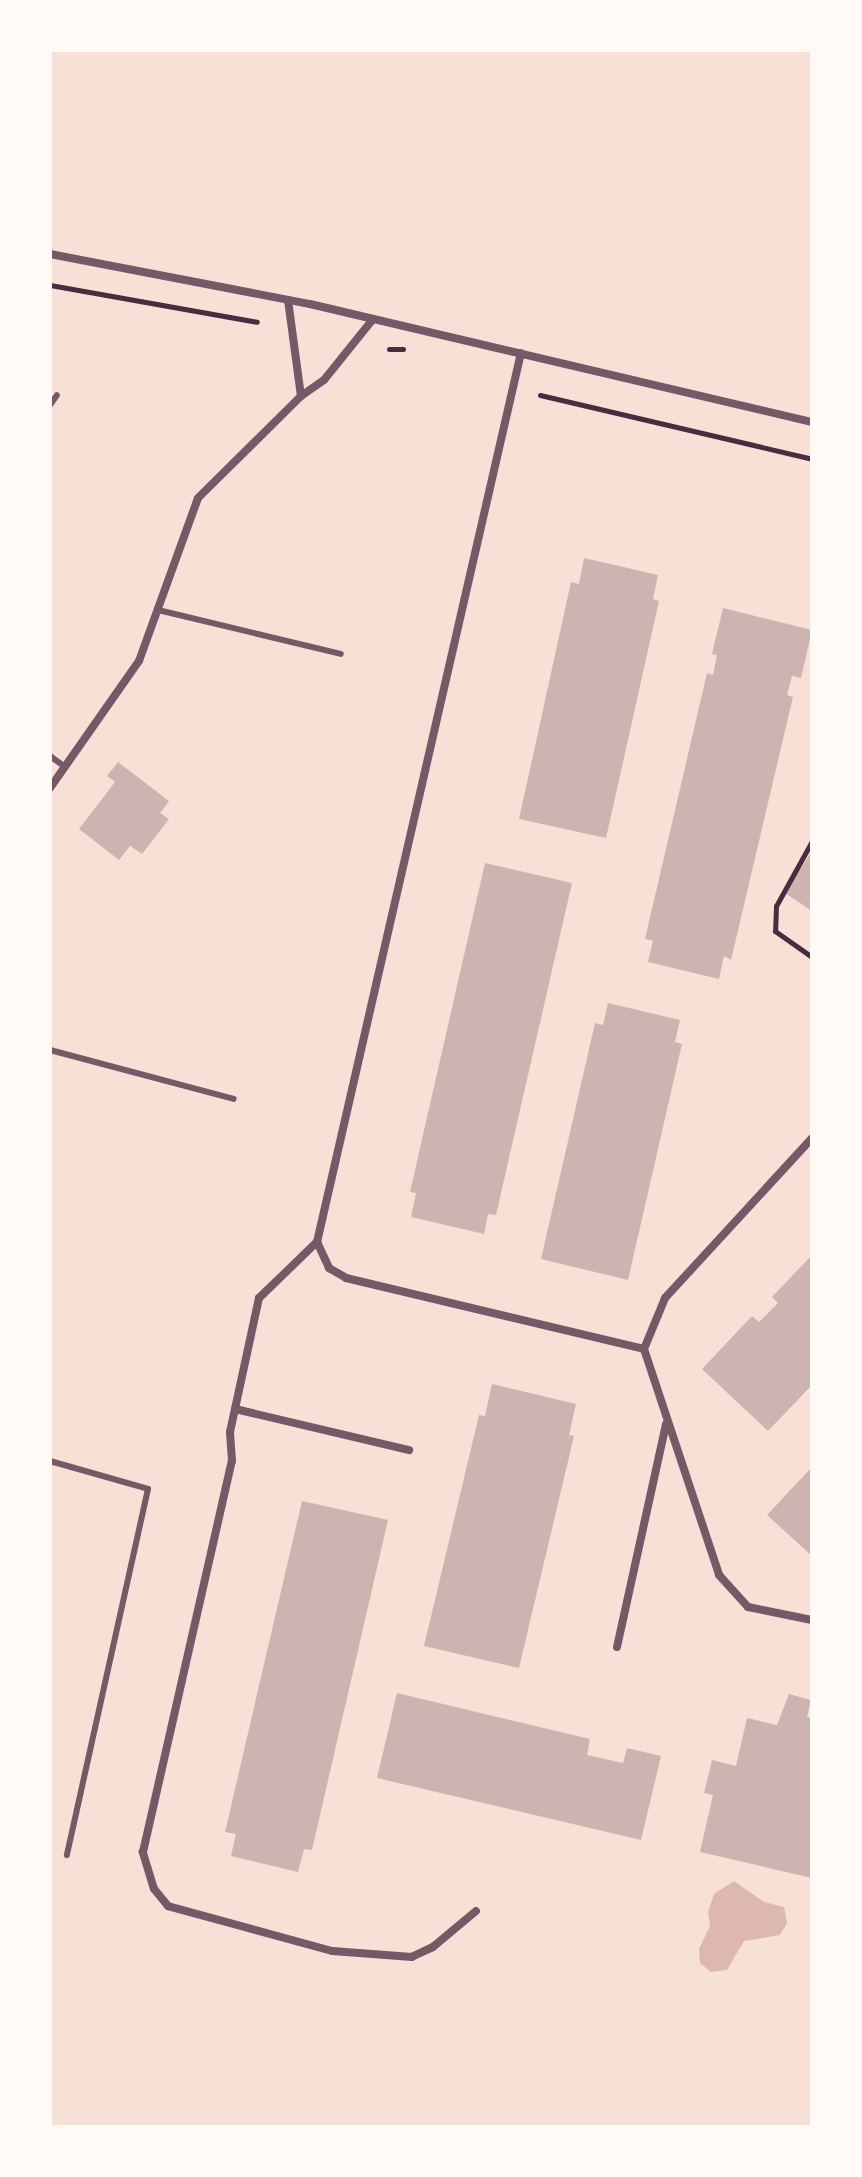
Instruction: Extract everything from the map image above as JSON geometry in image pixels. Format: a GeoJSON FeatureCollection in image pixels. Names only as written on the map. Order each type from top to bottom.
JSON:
{"type":"FeatureCollection","features":[{"type":"Feature","properties":{"kind":"street"},"geometry":{"type":"LineString","coordinates":[[50,254],[288,300],[812,422]]}},
{"type":"Feature","properties":{"kind":"street"},"geometry":{"type":"LineString","coordinates":[[288,300],[301,396]]}},
{"type":"Feature","properties":{"kind":"street"},"geometry":{"type":"LineString","coordinates":[[50,788],[139,661],[198,498],[301,396],[324,380],[373,319]]}},
{"type":"Feature","properties":{"kind":"street"},"geometry":{"type":"LineString","coordinates":[[476,1911],[427,1951],[412,1957],[369,1957],[182,1912],[162,1901],[150,1881],[144,1847],[232,1461],[235,1409],[259,1298],[317,1242],[521,353]]}},
{"type":"Feature","properties":{"kind":"street"},"geometry":{"type":"LineString","coordinates":[[812,1138],[665,1298],[644,1349],[704,1542],[728,1589],[748,1607],[812,1620]]}},
{"type":"Feature","properties":{"kind":"street"},"geometry":{"type":"LineString","coordinates":[[317,1242],[329,1268],[346,1278],[644,1349]]}},
{"type":"Feature","properties":{"kind":"street"},"geometry":{"type":"LineString","coordinates":[[235,1409],[409,1450]]}},
{"type":"Feature","properties":{"kind":"street"},"geometry":{"type":"LineString","coordinates":[[617,1647],[666,1423]]}},
{"type":"Feature","properties":{"kind":"lane"},"geometry":{"type":"LineString","coordinates":[[50,405],[57,395]]}},
{"type":"Feature","properties":{"kind":"lane"},"geometry":{"type":"LineString","coordinates":[[158,610],[341,654]]}},
{"type":"Feature","properties":{"kind":"lane"},"geometry":{"type":"LineString","coordinates":[[50,756],[65,767]]}},
{"type":"Feature","properties":{"kind":"lane"},"geometry":{"type":"LineString","coordinates":[[50,1050],[234,1099]]}},
{"type":"Feature","properties":{"kind":"lane"},"geometry":{"type":"LineString","coordinates":[[50,1461],[148,1489],[67,1855]]}},
{"type":"Feature","properties":{"kind":"path"},"geometry":{"type":"LineString","coordinates":[[50,285],[257,322]]}},
{"type":"Feature","properties":{"kind":"path"},"geometry":{"type":"LineString","coordinates":[[540,395],[812,459]]}},
{"type":"Feature","properties":{"kind":"path"},"geometry":{"type":"LineString","coordinates":[[812,841],[776,906],[775,931],[812,957]]}},
{"type":"Feature","properties":{"kind":"shaded area"},"geometry":{"type":"Polygon","coordinates":[[[734,1881],[764,1902],[784,1907],[787,1923],[780,1935],[744,1941],[727,1970],[711,1972],[700,1963],[699,1949],[710,1926],[708,1912],[714,1894],[734,1881]]]}},
{"type":"Feature","properties":{"kind":"building"},"geometry":{"type":"Polygon","coordinates":[[[584,558],[658,575],[653,599],[659,601],[606,838],[519,819],[571,582],[579,584],[584,558]]]}},
{"type":"Feature","properties":{"kind":"building"},"geometry":{"type":"Polygon","coordinates":[[[723,608],[812,630],[801,678],[792,676],[787,695],[793,697],[731,960],[724,956],[719,979],[648,962],[653,941],[645,939],[707,673],[713,675],[717,655],[712,654],[723,608]]]}},
{"type":"Feature","properties":{"kind":"building"},"geometry":{"type":"Polygon","coordinates":[[[118,762],[169,801],[160,813],[169,819],[142,854],[130,846],[119,860],[79,829],[115,782],[107,776],[118,762]]]}},
{"type":"Feature","properties":{"kind":"building"},"geometry":{"type":"Polygon","coordinates":[[[812,851],[812,911],[785,893],[812,851]]]}},
{"type":"Feature","properties":{"kind":"building"},"geometry":{"type":"Polygon","coordinates":[[[485,863],[572,883],[496,1215],[488,1214],[484,1234],[411,1217],[416,1193],[410,1192],[485,863]]]}},
{"type":"Feature","properties":{"kind":"building"},"geometry":{"type":"Polygon","coordinates":[[[608,1003],[680,1020],[675,1042],[682,1044],[628,1280],[541,1259],[595,1023],[603,1025],[608,1003]]]}},
{"type":"Feature","properties":{"kind":"building"},"geometry":{"type":"Polygon","coordinates":[[[812,1255],[812,1385],[768,1431],[702,1369],[752,1316],[759,1322],[778,1303],[772,1297],[812,1255]]]}},
{"type":"Feature","properties":{"kind":"building"},"geometry":{"type":"Polygon","coordinates":[[[492,1384],[576,1404],[569,1435],[574,1436],[519,1668],[424,1646],[479,1415],[485,1416],[492,1384]]]}},
{"type":"Feature","properties":{"kind":"building"},"geometry":{"type":"Polygon","coordinates":[[[812,1467],[812,1556],[767,1515],[812,1467]]]}},
{"type":"Feature","properties":{"kind":"building"},"geometry":{"type":"Polygon","coordinates":[[[302,1501],[388,1520],[312,1850],[304,1849],[298,1872],[231,1856],[236,1834],[225,1832],[302,1501]]]}},
{"type":"Feature","properties":{"kind":"building"},"geometry":{"type":"Polygon","coordinates":[[[397,1693],[590,1739],[587,1755],[623,1763],[627,1748],[661,1756],[641,1840],[377,1778],[397,1693]]]}},
{"type":"Feature","properties":{"kind":"building"},"geometry":{"type":"Polygon","coordinates":[[[789,1694],[811,1700],[807,1717],[812,1718],[812,1878],[700,1852],[713,1795],[704,1793],[712,1760],[736,1766],[747,1718],[777,1725],[789,1694]]]}}]}
